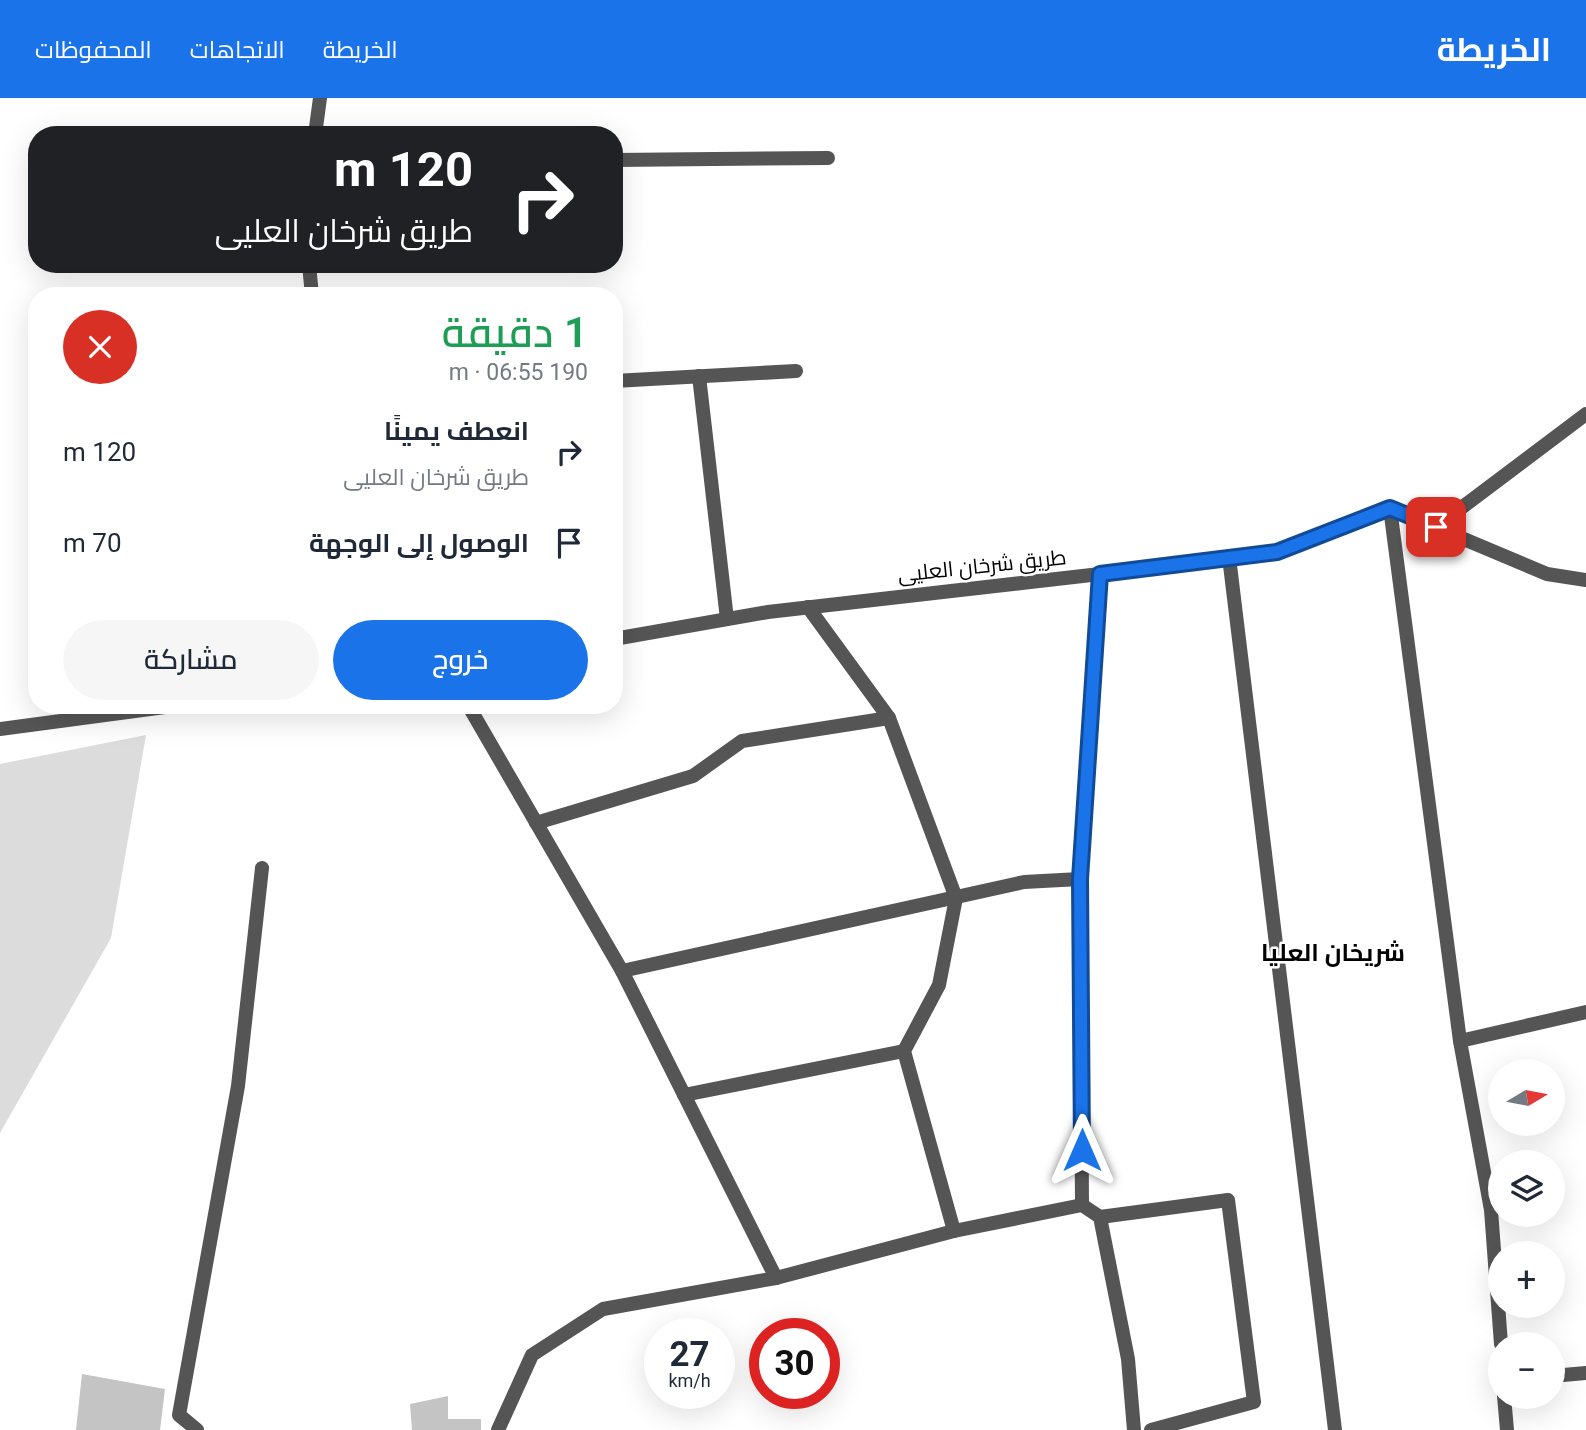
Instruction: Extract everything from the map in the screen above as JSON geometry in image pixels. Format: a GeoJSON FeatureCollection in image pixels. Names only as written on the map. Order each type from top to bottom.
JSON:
{"type":"FeatureCollection","features":[{"type":"Feature","properties":{"kind":"street"},"geometry":{"type":"LineString","coordinates":[[316,126],[320,98]]}},
{"type":"Feature","properties":{"kind":"street"},"geometry":{"type":"LineString","coordinates":[[623,160],[828,158]]}},
{"type":"Feature","properties":{"kind":"street"},"geometry":{"type":"LineString","coordinates":[[623,380],[796,371]]}},
{"type":"Feature","properties":{"kind":"street"},"geometry":{"type":"LineString","coordinates":[[699,376],[727,619]]}},
{"type":"Feature","properties":{"kind":"street"},"geometry":{"type":"LineString","coordinates":[[1436,527],[1586,414]]}},
{"type":"Feature","properties":{"kind":"street"},"geometry":{"type":"LineString","coordinates":[[1500,1332],[1492,1210],[1460,1041],[1390,508],[1547,574],[1586,580]]}},
{"type":"Feature","properties":{"kind":"street","name":"طريق شرخان العليى"},"geometry":{"type":"LineString","coordinates":[[623,637],[808,607],[1277,552],[1390,508]]}},
{"type":"Feature","properties":{"kind":"street"},"geometry":{"type":"LineString","coordinates":[[1229,557],[1335,1430]]}},
{"type":"Feature","properties":{"kind":"street"},"geometry":{"type":"LineString","coordinates":[[1082,1205],[1080,879],[1100,574]]}},
{"type":"Feature","properties":{"kind":"street"},"geometry":{"type":"LineString","coordinates":[[808,607],[890,718],[956,898],[939,985],[904,1051],[954,1231]]}},
{"type":"Feature","properties":{"kind":"street"},"geometry":{"type":"LineString","coordinates":[[0,729],[112,714]]}},
{"type":"Feature","properties":{"kind":"street"},"geometry":{"type":"LineString","coordinates":[[473,714],[622,971],[776,1278]]}},
{"type":"Feature","properties":{"kind":"street"},"geometry":{"type":"LineString","coordinates":[[536,823],[693,776],[742,741],[890,718]]}},
{"type":"Feature","properties":{"kind":"street"},"geometry":{"type":"LineString","coordinates":[[197,1430],[179,1415],[238,1086],[262,868]]}},
{"type":"Feature","properties":{"kind":"street"},"geometry":{"type":"LineString","coordinates":[[622,971],[1024,882],[1080,879]]}},
{"type":"Feature","properties":{"kind":"street"},"geometry":{"type":"LineString","coordinates":[[1460,1041],[1586,1012]]}},
{"type":"Feature","properties":{"kind":"street"},"geometry":{"type":"LineString","coordinates":[[684,1095],[904,1051]]}},
{"type":"Feature","properties":{"kind":"street"},"geometry":{"type":"LineString","coordinates":[[498,1430],[532,1355],[603,1309],[776,1278],[954,1231],[1082,1205],[1100,1217],[1228,1200],[1254,1402],[1151,1430]]}},
{"type":"Feature","properties":{"kind":"street"},"geometry":{"type":"LineString","coordinates":[[1100,1217],[1128,1359],[1134,1430]]}},
{"type":"Feature","properties":{"kind":"street"},"geometry":{"type":"LineString","coordinates":[[1565,1375],[1586,1373]]}},
{"type":"Feature","properties":{"kind":"street"},"geometry":{"type":"LineString","coordinates":[[1505,1409],[1507,1430]]}},
{"type":"Feature","properties":{"kind":"shaded area"},"geometry":{"type":"Polygon","coordinates":[[[146,735],[111,938],[0,1133],[0,764],[146,735]]]}},
{"type":"Feature","properties":{"kind":"building"},"geometry":{"type":"Polygon","coordinates":[[[82,1374],[165,1389],[160,1430],[76,1430],[82,1374]]]}},
{"type":"Feature","properties":{"kind":"building"},"geometry":{"type":"Polygon","coordinates":[[[448,1396],[448,1419],[481,1419],[481,1430],[412,1430],[410,1404],[448,1396]]]}},
{"type":"Feature","properties":{"kind":"district","name":"شريخان العليا"},"geometry":{"type":"Point","coordinates":[1333,953]}},
{"type":"Feature","properties":{"kind":"route"},"geometry":{"type":"LineString","coordinates":[[1082,1150],[1080,879],[1100,574],[1277,552],[1390,508],[1436,527]]}}]}
